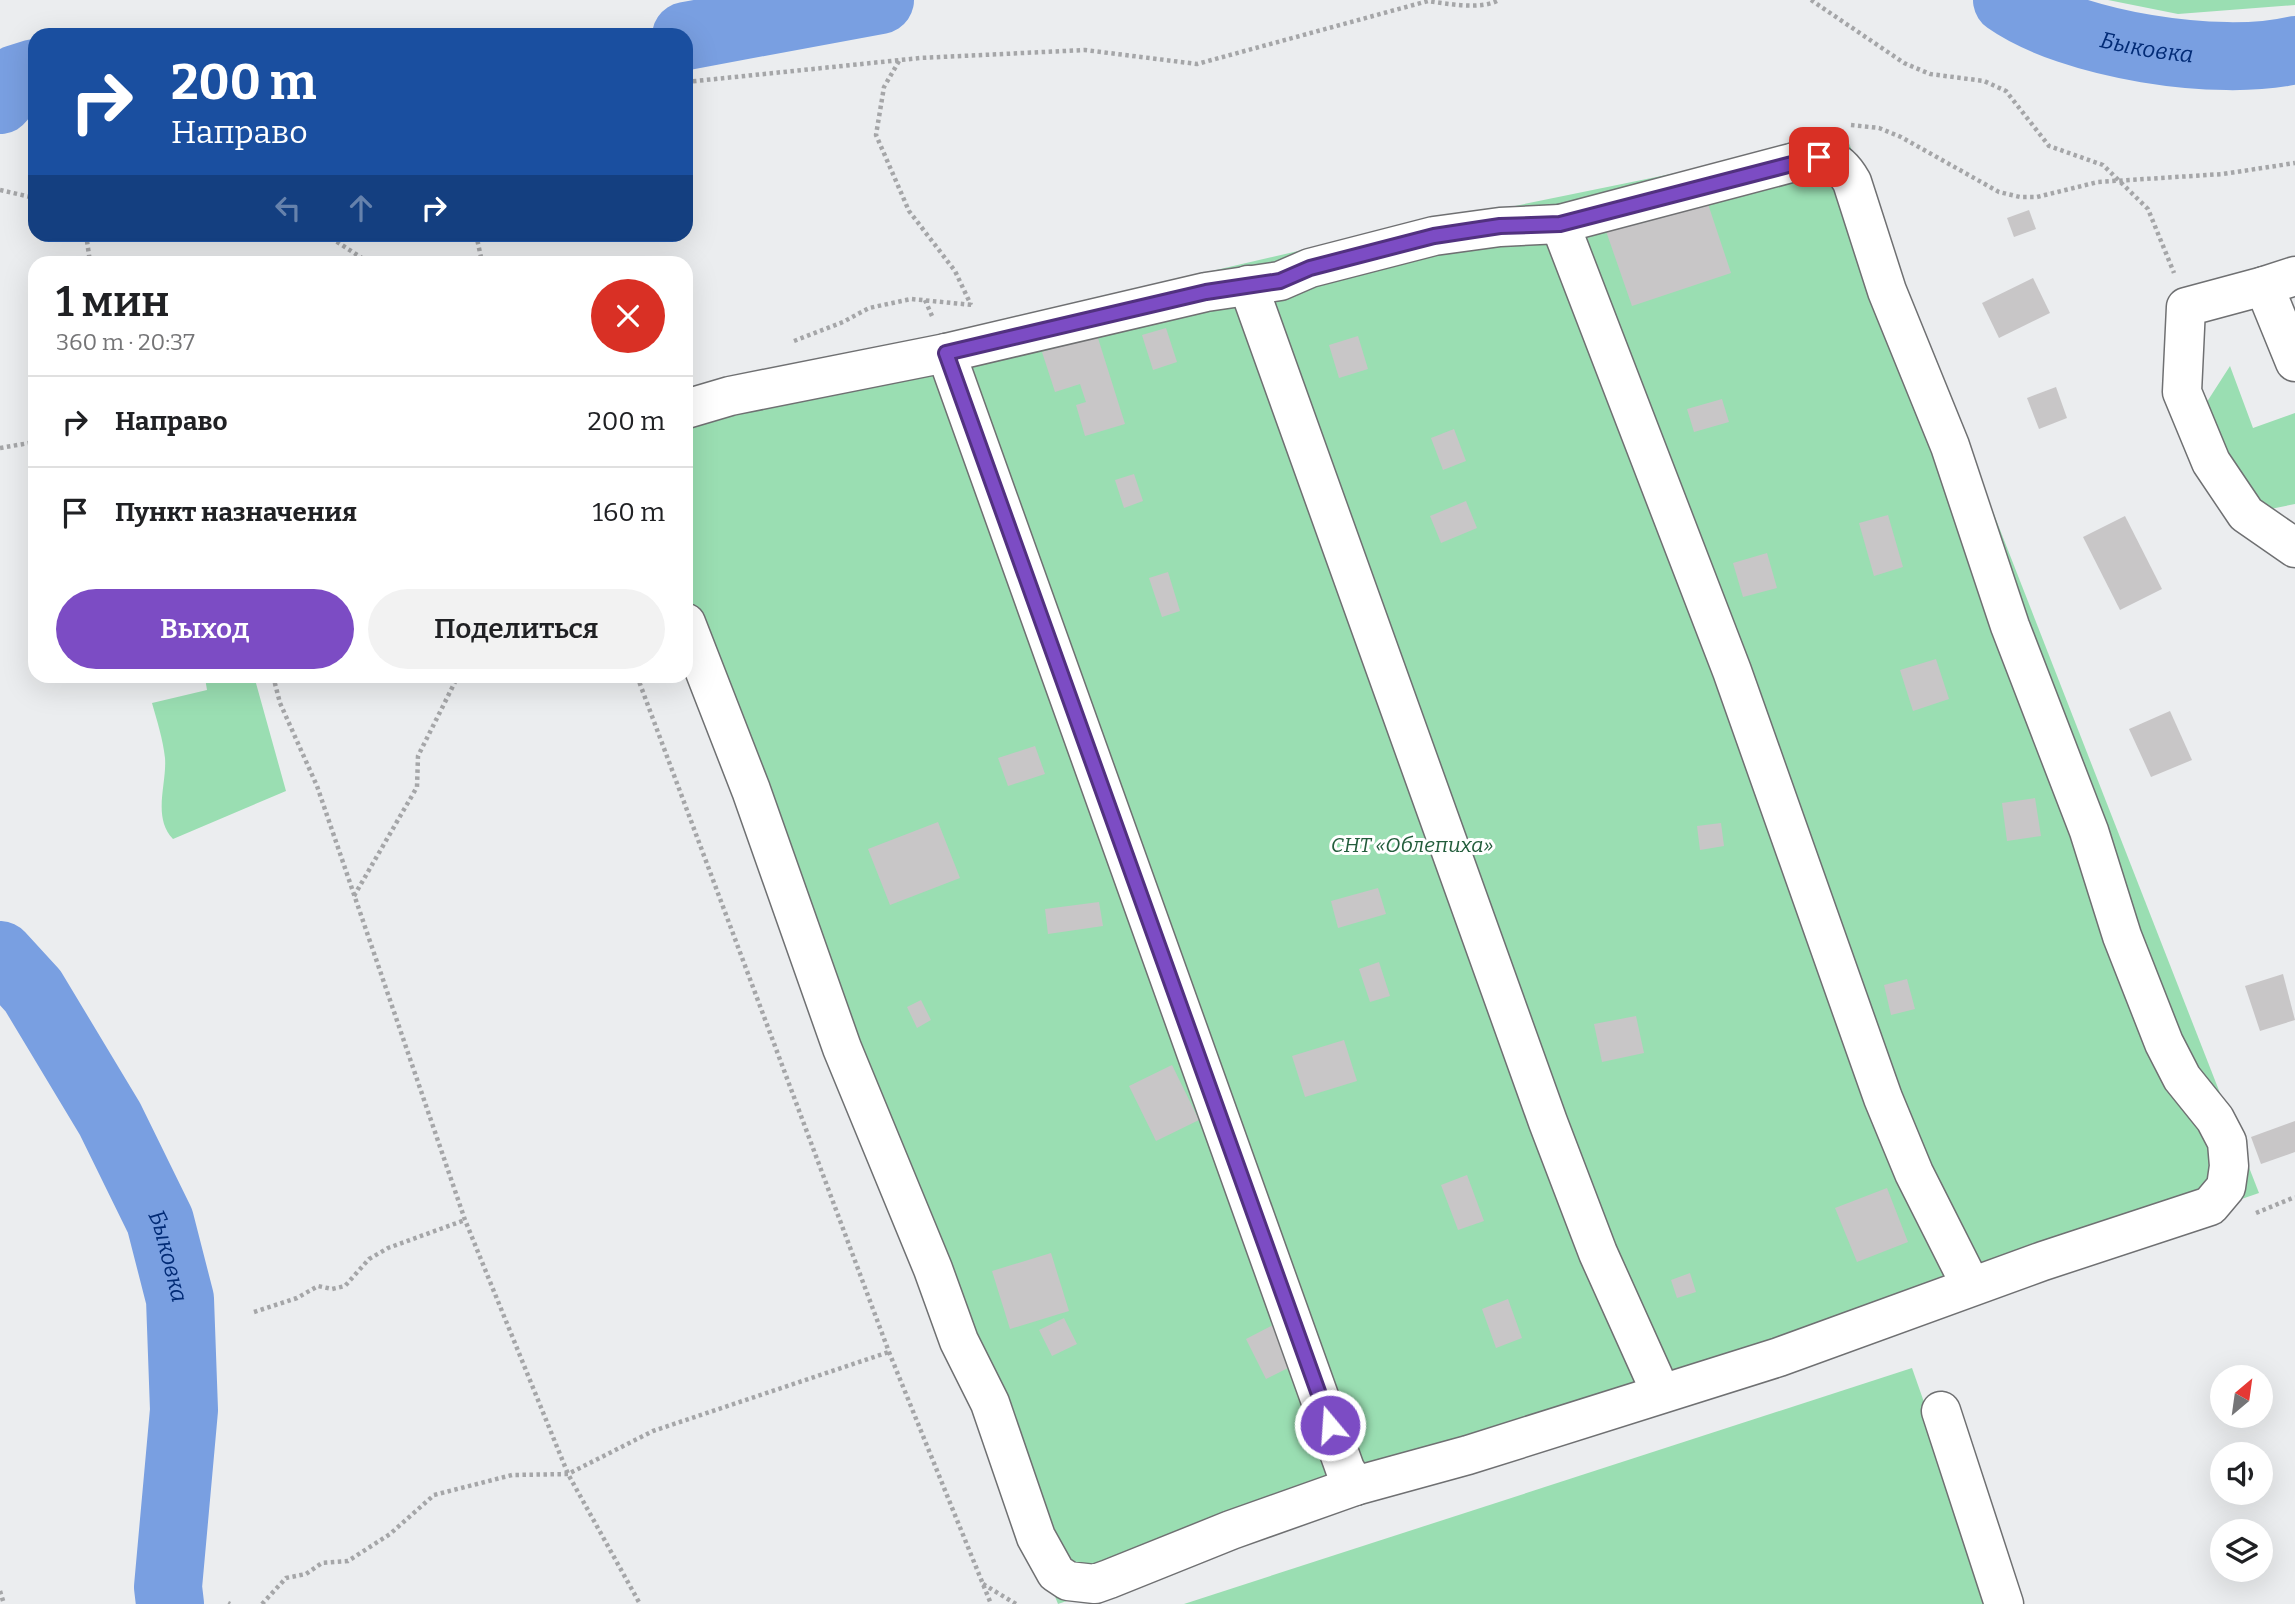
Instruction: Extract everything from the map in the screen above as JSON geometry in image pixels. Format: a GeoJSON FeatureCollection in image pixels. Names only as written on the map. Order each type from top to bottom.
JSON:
{"type":"FeatureCollection","features":[{"type":"Feature","properties":{"kind":"lane"},"geometry":{"type":"LineString","coordinates":[[693,408],[730,396],[946,353],[1248,285],[1280,281],[1310,268],[1434,236],[1500,226],[1560,224],[1819,157],[1843,167],[1852,182],[1887,291],[1950,446],[2010,626],[2075,795],[2122,936],[2164,1043],[2182,1078],[2215,1119],[2227,1142],[2229,1166],[2226,1186],[2210,1206],[1971,1286],[1779,1357],[1468,1455],[1355,1486],[1231,1530],[1102,1581],[1079,1584],[1056,1573],[1036,1536],[990,1403],[959,1341],[842,1048],[751,790],[693,641]]}},
{"type":"Feature","properties":{"kind":"lane"},"geometry":{"type":"LineString","coordinates":[[1560,224],[1732,671],[1883,1098],[1914,1173],[1971,1286]]}},
{"type":"Feature","properties":{"kind":"lane"},"geometry":{"type":"LineString","coordinates":[[2295,362],[2280,281],[2186,307],[2182,392],[2211,462],[2246,514],[2295,548]]}},
{"type":"Feature","properties":{"kind":"lane"},"geometry":{"type":"LineString","coordinates":[[1248,285],[1548,1122],[1598,1253],[1661,1392]]}},
{"type":"Feature","properties":{"kind":"lane"},"geometry":{"type":"LineString","coordinates":[[946,353],[1345,1469],[1355,1486]]}},
{"type":"Feature","properties":{"kind":"lane"},"geometry":{"type":"LineString","coordinates":[[1941,1411],[2004,1604]]}},
{"type":"Feature","properties":{"kind":"path"},"geometry":{"type":"LineString","coordinates":[[693,81],[900,60],[1085,50],[1197,64],[1428,1],[1457,5],[1494,3],[1499,0]]}},
{"type":"Feature","properties":{"kind":"path"},"geometry":{"type":"LineString","coordinates":[[1811,0],[1904,63],[1930,74],[1983,81],[2007,91],[2049,146],[2103,165],[2148,209],[2186,307]]}},
{"type":"Feature","properties":{"kind":"path"},"geometry":{"type":"LineString","coordinates":[[900,60],[884,88],[876,135],[909,211],[956,271],[971,304]]}},
{"type":"Feature","properties":{"kind":"path"},"geometry":{"type":"LineString","coordinates":[[0,190],[28,196]]}},
{"type":"Feature","properties":{"kind":"path"},"geometry":{"type":"LineString","coordinates":[[337,242],[359,256]]}},
{"type":"Feature","properties":{"kind":"path"},"geometry":{"type":"LineString","coordinates":[[0,448],[28,443]]}},
{"type":"Feature","properties":{"kind":"path"},"geometry":{"type":"LineString","coordinates":[[275,683],[280,703],[317,786],[465,1220],[568,1474],[640,1604]]}},
{"type":"Feature","properties":{"kind":"path"},"geometry":{"type":"LineString","coordinates":[[355,896],[416,787],[418,756],[454,683]]}},
{"type":"Feature","properties":{"kind":"path"},"geometry":{"type":"LineString","coordinates":[[640,683],[889,1352],[990,1604]]}},
{"type":"Feature","properties":{"kind":"path"},"geometry":{"type":"LineString","coordinates":[[254,1312],[297,1298],[318,1286],[332,1289],[345,1286],[369,1259],[388,1248],[465,1220]]}},
{"type":"Feature","properties":{"kind":"path"},"geometry":{"type":"LineString","coordinates":[[262,1604],[286,1578],[306,1574],[322,1563],[348,1561],[390,1534],[434,1495],[512,1475],[568,1474],[653,1430],[889,1352]]}},
{"type":"Feature","properties":{"kind":"path"},"geometry":{"type":"LineString","coordinates":[[982,1584],[1016,1604]]}},
{"type":"Feature","properties":{"kind":"path"},"geometry":{"type":"LineString","coordinates":[[0,1591],[4,1604]]}},
{"type":"Feature","properties":{"kind":"green space"},"geometry":{"type":"Polygon","coordinates":[[[2108,0],[2295,0],[2295,5],[2178,14],[2108,0]]]}},
{"type":"Feature","properties":{"kind":"green space","name":"СНТ «Облепиха»"},"geometry":{"type":"Polygon","coordinates":[[[1847,138],[2259,1193],[1058,1604],[693,677],[693,391],[1324,245],[1847,138]]]}},
{"type":"Feature","properties":{"kind":"green space"},"geometry":{"type":"Polygon","coordinates":[[[2230,366],[2253,428],[2295,413],[2295,504],[2246,514],[2194,422],[2230,366]]]}},
{"type":"Feature","properties":{"kind":"green space"},"geometry":{"type":"Polygon","coordinates":[[[206,683],[256,683],[286,791],[173,839],[163,821],[165,758],[152,703],[207,690],[206,683]]]}},
{"type":"Feature","properties":{"kind":"green space"},"geometry":{"type":"Polygon","coordinates":[[[1912,1368],[1995,1604],[1184,1604],[1912,1368]]]}},
{"type":"Feature","properties":{"kind":"building"},"geometry":{"type":"Polygon","coordinates":[[[1706,198],[1731,273],[1632,306],[1606,231],[1706,198]]]}},
{"type":"Feature","properties":{"kind":"building"},"geometry":{"type":"Polygon","coordinates":[[[2029,210],[2036,229],[2014,237],[2007,218],[2029,210]]]}},
{"type":"Feature","properties":{"kind":"building"},"geometry":{"type":"Polygon","coordinates":[[[2033,278],[2050,313],[1999,338],[1982,303],[2033,278]]]}},
{"type":"Feature","properties":{"kind":"building"},"geometry":{"type":"Polygon","coordinates":[[[1166,328],[1177,362],[1153,370],[1142,335],[1166,328]]]}},
{"type":"Feature","properties":{"kind":"building"},"geometry":{"type":"Polygon","coordinates":[[[1097,335],[1125,424],[1085,436],[1076,405],[1086,402],[1080,384],[1055,392],[1042,352],[1097,335]]]}},
{"type":"Feature","properties":{"kind":"building"},"geometry":{"type":"Polygon","coordinates":[[[1358,336],[1368,369],[1339,378],[1329,345],[1358,336]]]}},
{"type":"Feature","properties":{"kind":"building"},"geometry":{"type":"Polygon","coordinates":[[[2056,387],[2067,418],[2039,429],[2027,398],[2056,387]]]}},
{"type":"Feature","properties":{"kind":"building"},"geometry":{"type":"Polygon","coordinates":[[[1722,399],[1729,422],[1694,432],[1687,409],[1722,399]]]}},
{"type":"Feature","properties":{"kind":"building"},"geometry":{"type":"Polygon","coordinates":[[[1454,429],[1466,461],[1443,470],[1431,438],[1454,429]]]}},
{"type":"Feature","properties":{"kind":"building"},"geometry":{"type":"Polygon","coordinates":[[[1134,474],[1143,501],[1124,508],[1115,480],[1134,474]]]}},
{"type":"Feature","properties":{"kind":"building"},"geometry":{"type":"Polygon","coordinates":[[[1466,501],[1477,528],[1441,543],[1430,516],[1466,501]]]}},
{"type":"Feature","properties":{"kind":"building"},"geometry":{"type":"Polygon","coordinates":[[[1888,515],[1903,567],[1874,576],[1859,523],[1888,515]]]}},
{"type":"Feature","properties":{"kind":"building"},"geometry":{"type":"Polygon","coordinates":[[[2125,516],[2162,589],[2120,610],[2083,537],[2125,516]]]}},
{"type":"Feature","properties":{"kind":"building"},"geometry":{"type":"Polygon","coordinates":[[[1767,553],[1777,588],[1743,597],[1733,563],[1767,553]]]}},
{"type":"Feature","properties":{"kind":"building"},"geometry":{"type":"Polygon","coordinates":[[[1168,572],[1180,611],[1162,617],[1149,578],[1168,572]]]}},
{"type":"Feature","properties":{"kind":"building"},"geometry":{"type":"Polygon","coordinates":[[[1936,659],[1949,699],[1913,711],[1900,670],[1936,659]]]}},
{"type":"Feature","properties":{"kind":"building"},"geometry":{"type":"Polygon","coordinates":[[[2170,711],[2192,760],[2151,777],[2129,729],[2170,711]]]}},
{"type":"Feature","properties":{"kind":"building"},"geometry":{"type":"Polygon","coordinates":[[[1035,746],[1045,774],[1008,786],[998,758],[1035,746]]]}},
{"type":"Feature","properties":{"kind":"building"},"geometry":{"type":"Polygon","coordinates":[[[2035,798],[2041,836],[2007,841],[2002,803],[2035,798]]]}},
{"type":"Feature","properties":{"kind":"building"},"geometry":{"type":"Polygon","coordinates":[[[938,822],[960,878],[890,905],[868,849],[938,822]]]}},
{"type":"Feature","properties":{"kind":"building"},"geometry":{"type":"Polygon","coordinates":[[[1721,823],[1724,846],[1700,850],[1697,826],[1721,823]]]}},
{"type":"Feature","properties":{"kind":"building"},"geometry":{"type":"Polygon","coordinates":[[[1378,888],[1386,914],[1338,928],[1331,901],[1378,888]]]}},
{"type":"Feature","properties":{"kind":"building"},"geometry":{"type":"Polygon","coordinates":[[[1099,902],[1103,926],[1048,934],[1045,909],[1099,902]]]}},
{"type":"Feature","properties":{"kind":"building"},"geometry":{"type":"Polygon","coordinates":[[[1379,962],[1390,996],[1370,1002],[1359,969],[1379,962]]]}},
{"type":"Feature","properties":{"kind":"building"},"geometry":{"type":"Polygon","coordinates":[[[2283,974],[2295,1020],[2260,1031],[2245,986],[2283,974]]]}},
{"type":"Feature","properties":{"kind":"building"},"geometry":{"type":"Polygon","coordinates":[[[1907,979],[1915,1009],[1891,1015],[1884,985],[1907,979]]]}},
{"type":"Feature","properties":{"kind":"building"},"geometry":{"type":"Polygon","coordinates":[[[921,1000],[931,1020],[917,1028],[907,1007],[921,1000]]]}},
{"type":"Feature","properties":{"kind":"building"},"geometry":{"type":"Polygon","coordinates":[[[1636,1016],[1644,1053],[1602,1062],[1594,1024],[1636,1016]]]}},
{"type":"Feature","properties":{"kind":"building"},"geometry":{"type":"Polygon","coordinates":[[[1344,1040],[1357,1081],[1305,1097],[1292,1056],[1344,1040]]]}},
{"type":"Feature","properties":{"kind":"building"},"geometry":{"type":"Polygon","coordinates":[[[1172,1065],[1199,1120],[1156,1141],[1129,1086],[1172,1065]]]}},
{"type":"Feature","properties":{"kind":"building"},"geometry":{"type":"Polygon","coordinates":[[[2295,1121],[2295,1152],[2261,1164],[2251,1137],[2295,1121]]]}},
{"type":"Feature","properties":{"kind":"building"},"geometry":{"type":"Polygon","coordinates":[[[1467,1175],[1484,1221],[1458,1230],[1441,1185],[1467,1175]]]}},
{"type":"Feature","properties":{"kind":"building"},"geometry":{"type":"Polygon","coordinates":[[[1887,1188],[1908,1242],[1857,1262],[1835,1208],[1887,1188]]]}},
{"type":"Feature","properties":{"kind":"building"},"geometry":{"type":"Polygon","coordinates":[[[1051,1253],[1069,1311],[1010,1329],[992,1271],[1051,1253]]]}},
{"type":"Feature","properties":{"kind":"building"},"geometry":{"type":"Polygon","coordinates":[[[1690,1273],[1696,1292],[1677,1298],[1671,1280],[1690,1273]]]}},
{"type":"Feature","properties":{"kind":"building"},"geometry":{"type":"Polygon","coordinates":[[[1508,1299],[1522,1338],[1496,1348],[1482,1309],[1508,1299]]]}},
{"type":"Feature","properties":{"kind":"building"},"geometry":{"type":"Polygon","coordinates":[[[1064,1318],[1077,1344],[1052,1356],[1039,1330],[1064,1318]]]}},
{"type":"Feature","properties":{"kind":"building"},"geometry":{"type":"Polygon","coordinates":[[[1273,1325],[1294,1365],[1266,1379],[1246,1339],[1273,1325]]]}},
{"type":"Feature","properties":{"kind":"waterway","name":"Быковка"},"geometry":{"type":"LineString","coordinates":[[693,35],[880,0]]}},
{"type":"Feature","properties":{"kind":"waterway","name":"Быковка"},"geometry":{"type":"LineString","coordinates":[[2007,0],[2035,16],[2068,29],[2146,49],[2227,56],[2263,55],[2295,50]]}},
{"type":"Feature","properties":{"kind":"waterway","name":"Быковка"},"geometry":{"type":"LineString","coordinates":[[0,100],[16,79],[28,75]]}},
{"type":"Feature","properties":{"kind":"waterway","name":"Быковка"},"geometry":{"type":"LineString","coordinates":[[0,955],[33,991],[110,1119],[160,1221],[180,1299],[184,1410],[168,1587],[170,1604]]}},
{"type":"Feature","properties":{"kind":"route"},"geometry":{"type":"LineString","coordinates":[[1330,1425],[946,353],[1206,292],[1280,281],[1310,268],[1434,236],[1500,226],[1560,224],[1819,157]]}}]}
